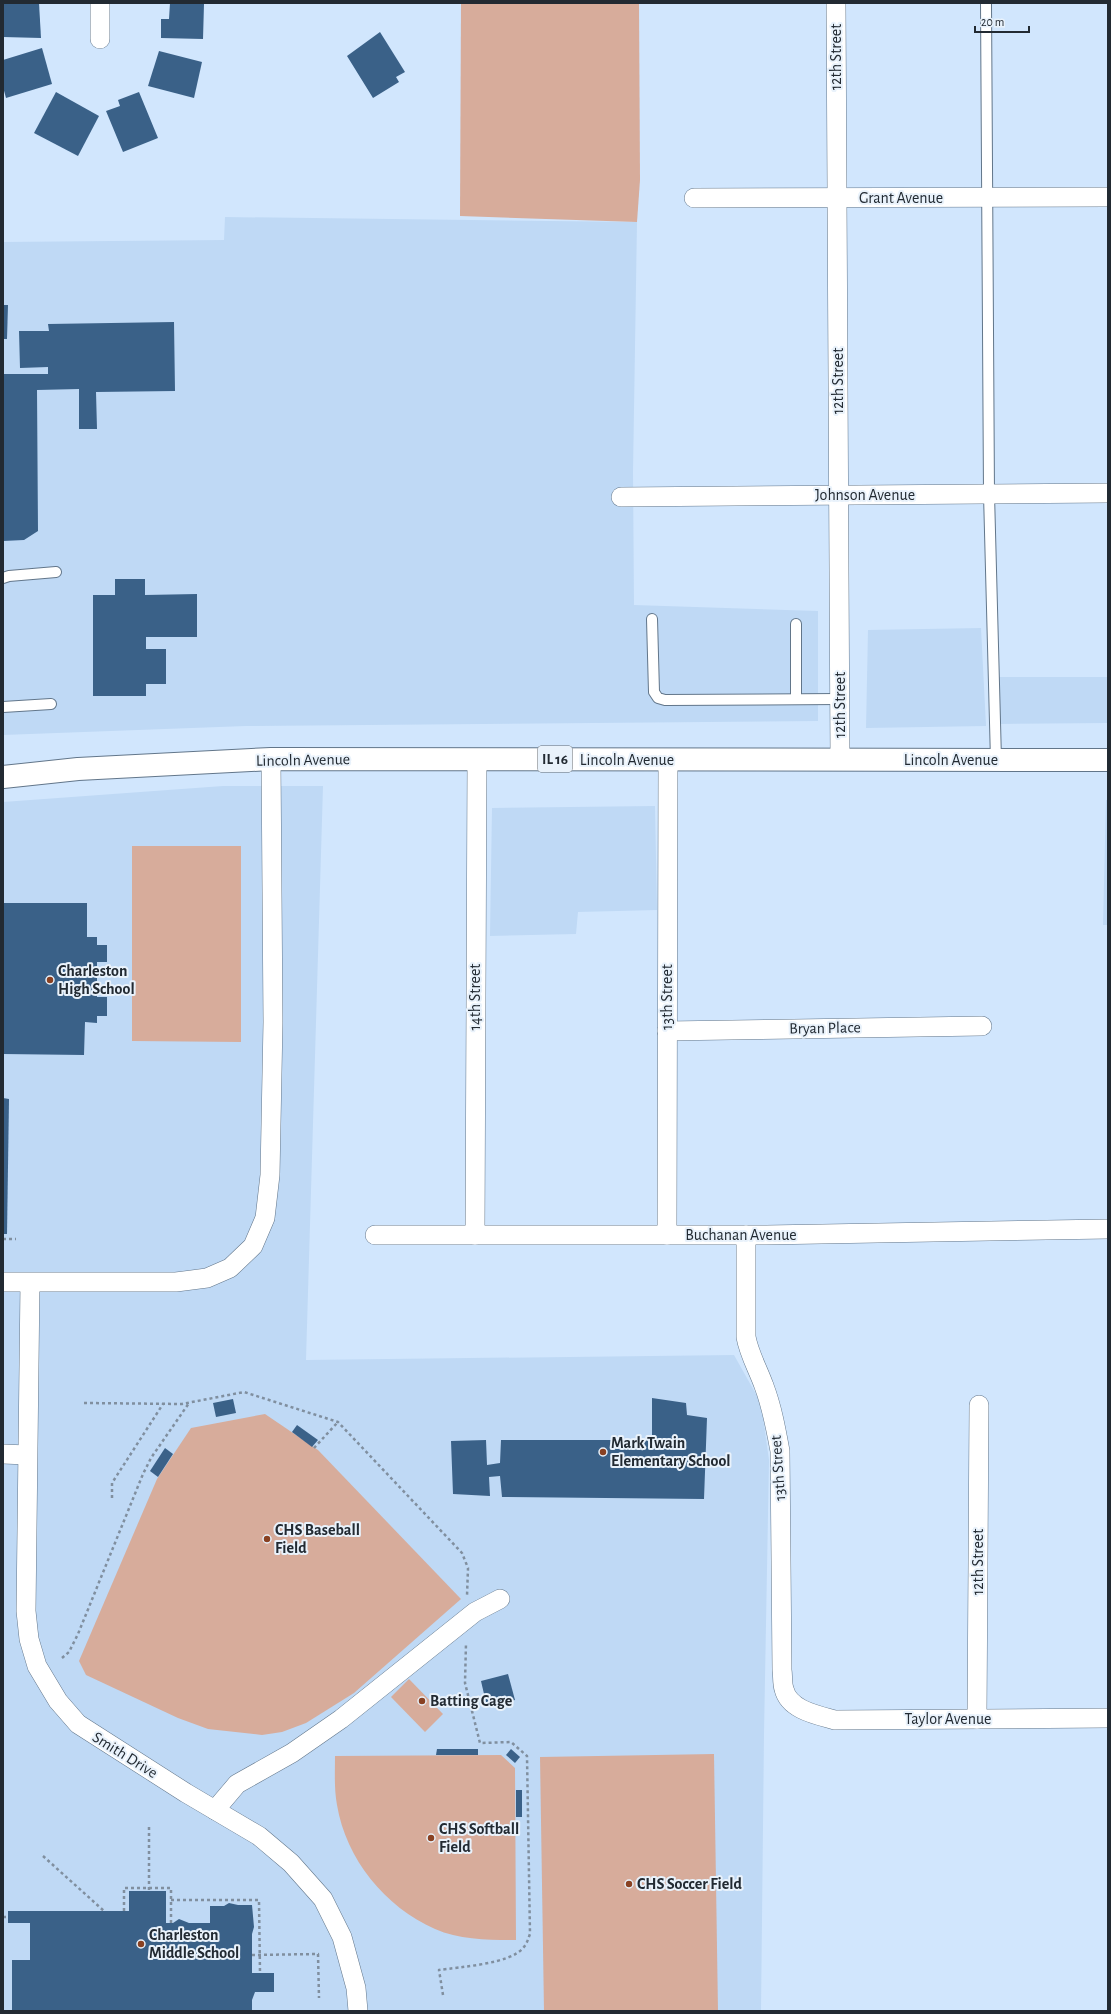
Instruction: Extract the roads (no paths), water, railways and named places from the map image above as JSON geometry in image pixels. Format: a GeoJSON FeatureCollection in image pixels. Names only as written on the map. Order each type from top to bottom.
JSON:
{"type":"FeatureCollection","features":[{"type":"Feature","properties":{"kind":"main road","name":"Lincoln Avenue"},"geometry":{"type":"LineString","coordinates":[[3,777],[78,770],[271,759],[1108,760]]}},
{"type":"Feature","properties":{"kind":"street"},"geometry":{"type":"LineString","coordinates":[[100,3],[100,39]]}},
{"type":"Feature","properties":{"kind":"street","name":"12th Street"},"geometry":{"type":"LineString","coordinates":[[836,3],[840,760]]}},
{"type":"Feature","properties":{"kind":"street","name":"Grant Avenue"},"geometry":{"type":"LineString","coordinates":[[694,198],[1108,197]]}},
{"type":"Feature","properties":{"kind":"street","name":"Johnson Avenue"},"geometry":{"type":"LineString","coordinates":[[622,497],[1108,493]]}},
{"type":"Feature","properties":{"kind":"street"},"geometry":{"type":"LineString","coordinates":[[3,1282],[176,1282],[206,1278],[230,1268],[252,1246],[265,1218],[270,1175],[273,1022],[271,759]]}},
{"type":"Feature","properties":{"kind":"street","name":"14th Street"},"geometry":{"type":"LineString","coordinates":[[475,1236],[477,759]]}},
{"type":"Feature","properties":{"kind":"street","name":"13th Street"},"geometry":{"type":"LineString","coordinates":[[667,1235],[668,760]]}},
{"type":"Feature","properties":{"kind":"street","name":"Bryan Place"},"geometry":{"type":"LineString","coordinates":[[667,1031],[982,1026]]}},
{"type":"Feature","properties":{"kind":"street","name":"Buchanan Avenue"},"geometry":{"type":"LineString","coordinates":[[375,1236],[746,1235],[1108,1229]]}},
{"type":"Feature","properties":{"kind":"street","name":"13th Street"},"geometry":{"type":"LineString","coordinates":[[746,1235],[746,1337],[748,1349],[764,1385],[774,1418],[780,1452],[782,1670],[784,1690],[792,1703]]}},
{"type":"Feature","properties":{"kind":"street","name":"Smith Drive"},"geometry":{"type":"LineString","coordinates":[[30,1283],[26,1611],[29,1638],[37,1666],[58,1701],[78,1724],[259,1836],[286,1858],[323,1899],[342,1937],[356,1988],[358,2011]]}},
{"type":"Feature","properties":{"kind":"street","name":"12th Street"},"geometry":{"type":"LineString","coordinates":[[977,1719],[979,1405]]}},
{"type":"Feature","properties":{"kind":"street"},"geometry":{"type":"LineString","coordinates":[[3,1454],[27,1455]]}},
{"type":"Feature","properties":{"kind":"street"},"geometry":{"type":"LineString","coordinates":[[215,1810],[237,1784],[292,1753],[341,1719],[466,1618],[500,1599]]}},
{"type":"Feature","properties":{"kind":"street","name":"Taylor Avenue"},"geometry":{"type":"LineString","coordinates":[[792,1703],[808,1712],[835,1720],[1108,1718]]}},
{"type":"Feature","properties":{"kind":"lane"},"geometry":{"type":"LineString","coordinates":[[986,3],[989,494],[996,760]]}},
{"type":"Feature","properties":{"kind":"lane"},"geometry":{"type":"LineString","coordinates":[[3,578],[9,576],[56,572]]}},
{"type":"Feature","properties":{"kind":"lane"},"geometry":{"type":"LineString","coordinates":[[652,618],[654,692],[658,698],[665,700],[840,699]]}},
{"type":"Feature","properties":{"kind":"lane"},"geometry":{"type":"LineString","coordinates":[[796,624],[796,699]]}},
{"type":"Feature","properties":{"kind":"lane"},"geometry":{"type":"LineString","coordinates":[[3,707],[51,704]]}},
{"type":"Feature","properties":{"kind":"place","name":"Charleston High School"},"geometry":{"type":"Point","coordinates":[50,980]}},
{"type":"Feature","properties":{"kind":"place","name":"Mark Twain Elementary School"},"geometry":{"type":"Point","coordinates":[603,1452]}},
{"type":"Feature","properties":{"kind":"place","name":"CHS Baseball Field"},"geometry":{"type":"Point","coordinates":[267,1539]}},
{"type":"Feature","properties":{"kind":"place","name":"Batting Cage"},"geometry":{"type":"Point","coordinates":[422,1701]}},
{"type":"Feature","properties":{"kind":"place","name":"CHS Softball Field"},"geometry":{"type":"Point","coordinates":[431,1838]}},
{"type":"Feature","properties":{"kind":"place","name":"CHS Soccer Field"},"geometry":{"type":"Point","coordinates":[629,1884]}},
{"type":"Feature","properties":{"kind":"place","name":"Charleston Middle School"},"geometry":{"type":"Point","coordinates":[141,1944]}}]}
